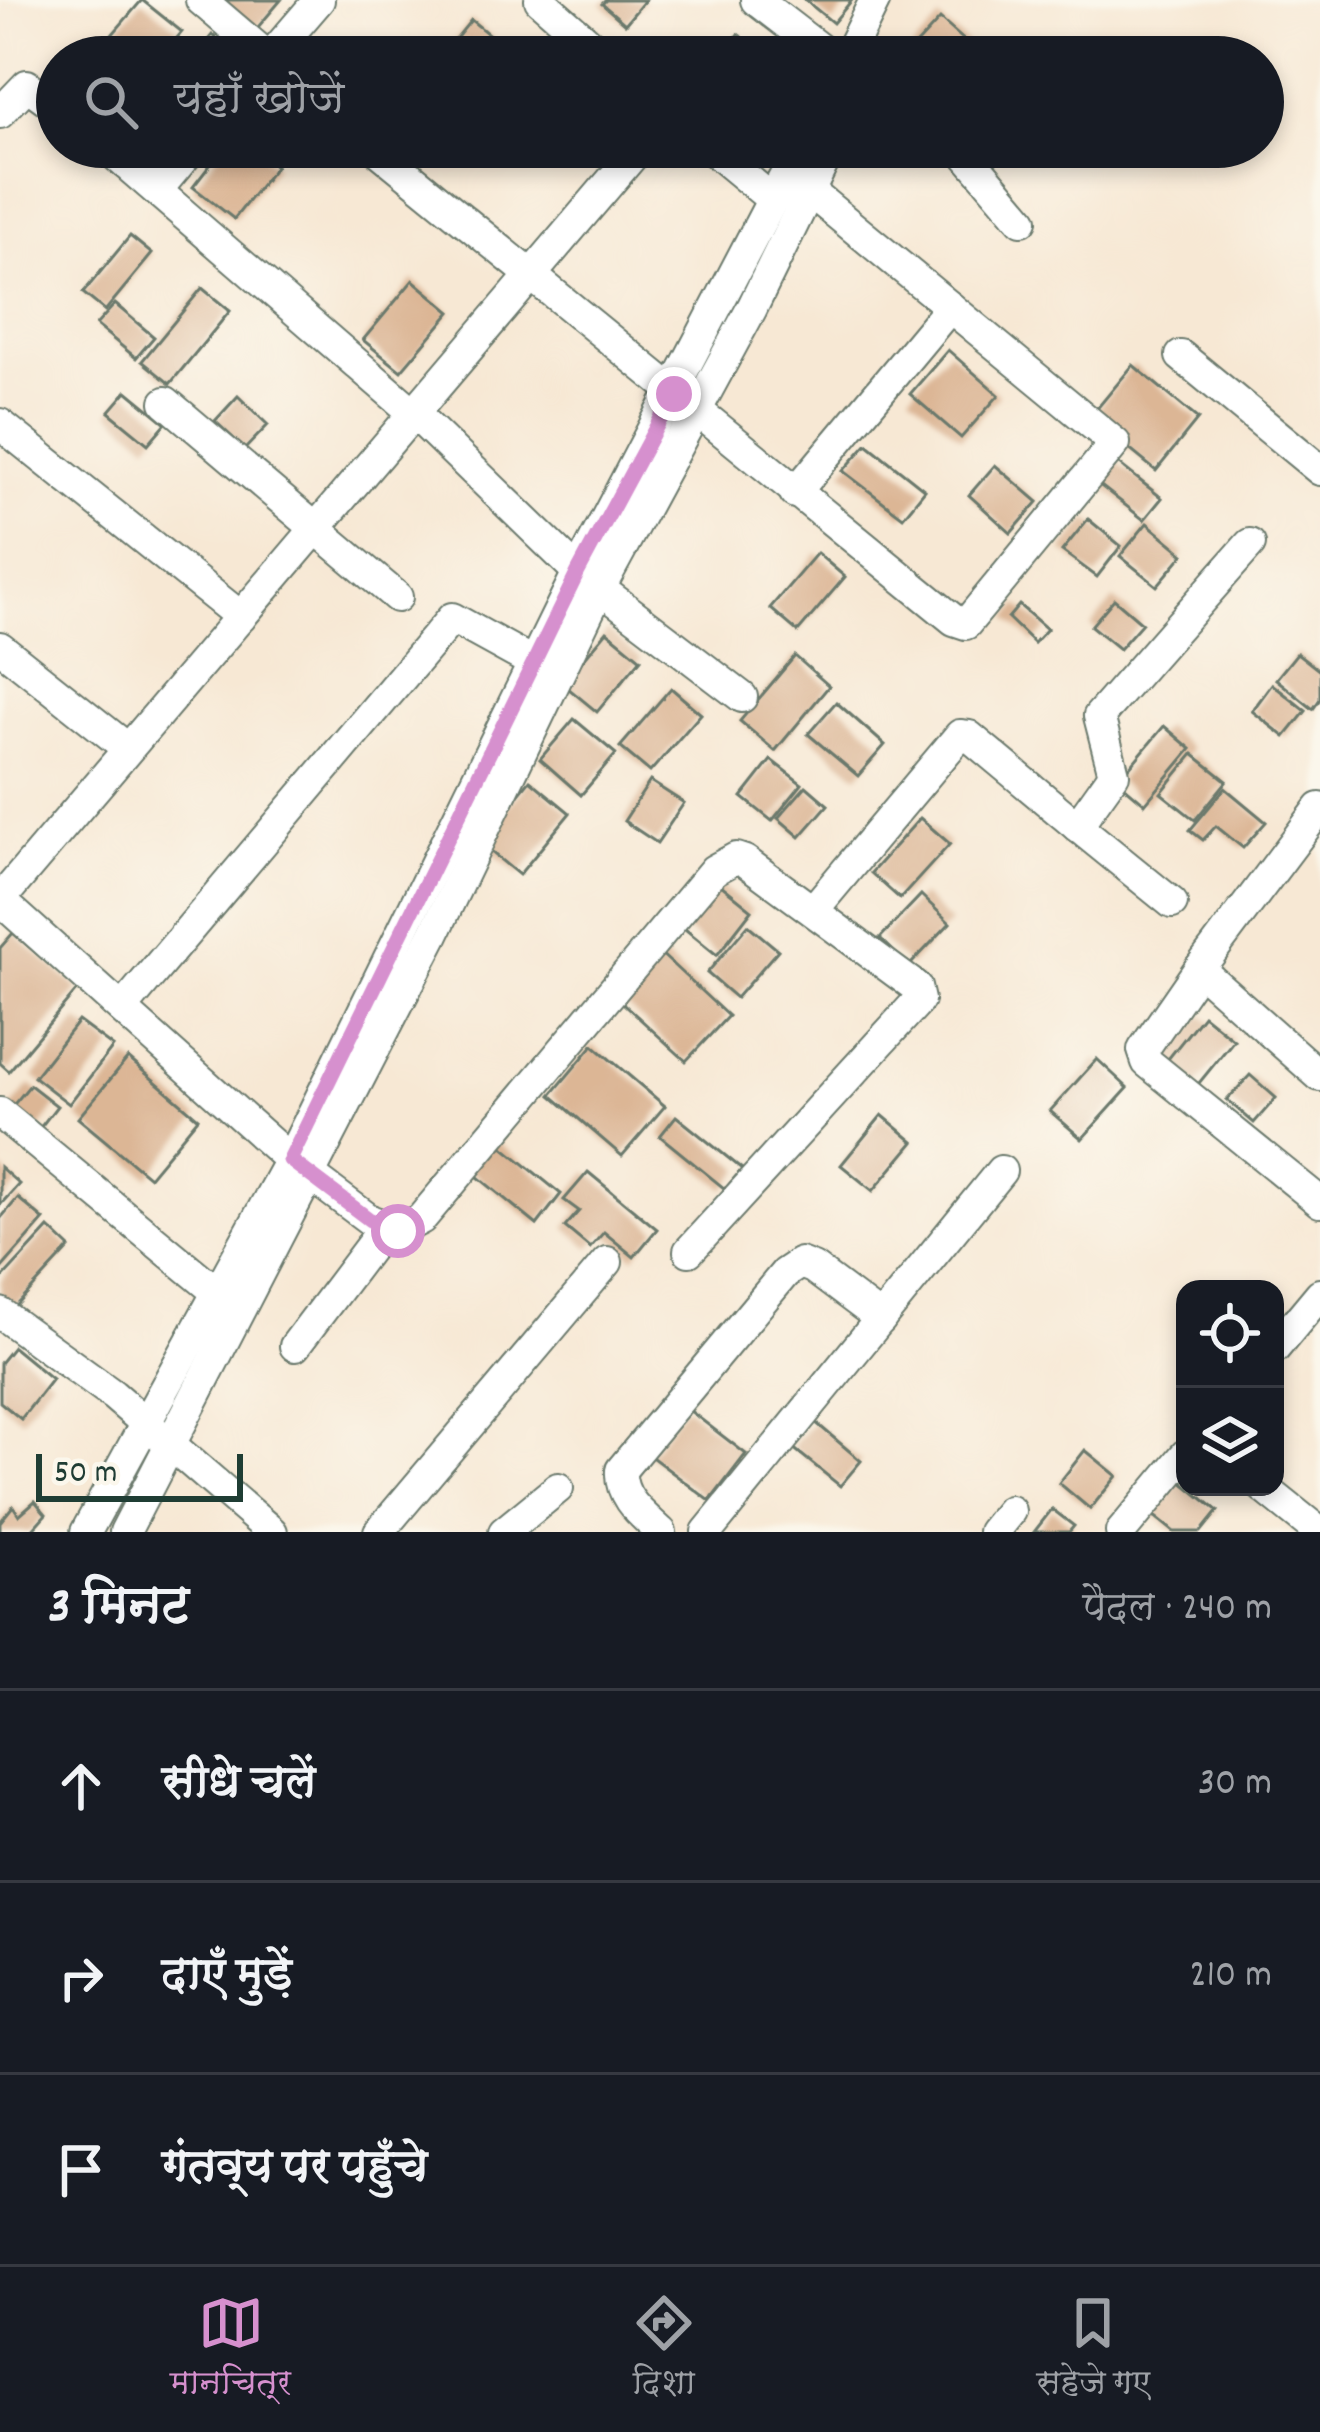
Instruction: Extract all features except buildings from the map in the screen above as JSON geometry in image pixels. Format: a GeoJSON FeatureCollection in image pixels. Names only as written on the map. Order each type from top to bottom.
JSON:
{"type":"FeatureCollection","features":[{"type":"Feature","properties":{"kind":"street"},"geometry":{"type":"LineString","coordinates":[[201,0],[244,36]]}},
{"type":"Feature","properties":{"kind":"street"},"geometry":{"type":"LineString","coordinates":[[287,36],[319,0]]}},
{"type":"Feature","properties":{"kind":"street"},"geometry":{"type":"LineString","coordinates":[[540,0],[580,36]]}},
{"type":"Feature","properties":{"kind":"street"},"geometry":{"type":"LineString","coordinates":[[755,0],[802,36]]}},
{"type":"Feature","properties":{"kind":"street"},"geometry":{"type":"LineString","coordinates":[[857,36],[875,0]]}},
{"type":"Feature","properties":{"kind":"street"},"geometry":{"type":"LineString","coordinates":[[0,113],[26,85],[36,92]]}},
{"type":"Feature","properties":{"kind":"street"},"geometry":{"type":"LineString","coordinates":[[131,168],[415,414],[588,581],[742,697]]}},
{"type":"Feature","properties":{"kind":"street"},"geometry":{"type":"LineString","coordinates":[[158,190],[176,168]]}},
{"type":"Feature","properties":{"kind":"street"},"geometry":{"type":"LineString","coordinates":[[125,1532],[172,1443],[298,1166],[588,581],[685,404],[793,178],[1116,445],[973,621],[954,620],[795,493],[685,404],[529,279],[399,168]]}},
{"type":"Feature","properties":{"kind":"street"},"geometry":{"type":"LineString","coordinates":[[622,168],[0,900],[298,1166],[384,1228],[406,1229],[421,1219],[603,997],[725,862],[746,861],[916,987],[919,1000],[689,1251]]}},
{"type":"Feature","properties":{"kind":"street"},"geometry":{"type":"LineString","coordinates":[[978,168],[1022,220]]}},
{"type":"Feature","properties":{"kind":"street"},"geometry":{"type":"LineString","coordinates":[[795,493],[950,307]]}},
{"type":"Feature","properties":{"kind":"street"},"geometry":{"type":"LineString","coordinates":[[1180,356],[1320,470]]}},
{"type":"Feature","properties":{"kind":"street"},"geometry":{"type":"LineString","coordinates":[[166,402],[397,597]]}},
{"type":"Feature","properties":{"kind":"street"},"geometry":{"type":"LineString","coordinates":[[0,424],[241,616]]}},
{"type":"Feature","properties":{"kind":"street"},"geometry":{"type":"LineString","coordinates":[[1077,826],[1114,774],[1099,716],[1250,544]]}},
{"type":"Feature","properties":{"kind":"street"},"geometry":{"type":"LineString","coordinates":[[122,1009],[452,618],[546,670]]}},
{"type":"Feature","properties":{"kind":"street"},"geometry":{"type":"LineString","coordinates":[[0,647],[127,748]]}},
{"type":"Feature","properties":{"kind":"street"},"geometry":{"type":"LineString","coordinates":[[814,909],[960,735],[969,736],[1172,903]]}},
{"type":"Feature","properties":{"kind":"street"},"geometry":{"type":"LineString","coordinates":[[1320,808],[1144,1043],[1144,1057],[1320,1202]]}},
{"type":"Feature","properties":{"kind":"street"},"geometry":{"type":"LineString","coordinates":[[1199,969],[1320,1076]]}},
{"type":"Feature","properties":{"kind":"street"},"geometry":{"type":"LineString","coordinates":[[0,1113],[218,1292]]}},
{"type":"Feature","properties":{"kind":"street"},"geometry":{"type":"LineString","coordinates":[[86,1532],[218,1292],[298,1166]]}},
{"type":"Feature","properties":{"kind":"street"},"geometry":{"type":"LineString","coordinates":[[707,1532],[1001,1172]]}},
{"type":"Feature","properties":{"kind":"street"},"geometry":{"type":"LineString","coordinates":[[295,1346],[384,1228]]}},
{"type":"Feature","properties":{"kind":"street"},"geometry":{"type":"LineString","coordinates":[[379,1532],[608,1262]]}},
{"type":"Feature","properties":{"kind":"street"},"geometry":{"type":"LineString","coordinates":[[661,1532],[630,1501],[620,1484],[621,1470],[785,1273],[800,1263],[813,1268],[881,1319]]}},
{"type":"Feature","properties":{"kind":"street"},"geometry":{"type":"LineString","coordinates":[[1284,1337],[1320,1294]]}},
{"type":"Feature","properties":{"kind":"street"},"geometry":{"type":"LineString","coordinates":[[4,1324],[146,1422],[272,1532]]}},
{"type":"Feature","properties":{"kind":"street"},"geometry":{"type":"LineString","coordinates":[[1121,1532],[1176,1466]]}},
{"type":"Feature","properties":{"kind":"street"},"geometry":{"type":"LineString","coordinates":[[504,1532],[558,1488]]}},
{"type":"Feature","properties":{"kind":"street"},"geometry":{"type":"LineString","coordinates":[[1275,1496],[1319,1532]]}},
{"type":"Feature","properties":{"kind":"route"},"geometry":{"type":"LineString","coordinates":[[398,1231],[370,1220],[290,1160],[578,572],[674,394]]}}]}
